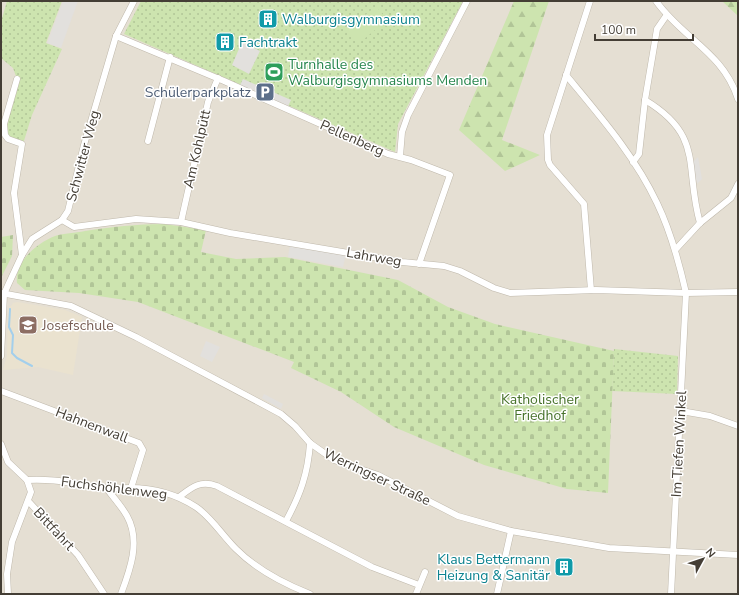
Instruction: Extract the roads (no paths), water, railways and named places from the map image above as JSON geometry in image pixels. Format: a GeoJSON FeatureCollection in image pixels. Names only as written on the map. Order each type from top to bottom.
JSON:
{"type":"FeatureCollection","features":[{"type":"Feature","properties":{"kind":"street","name":"Schwitter Weg"},"geometry":{"type":"LineString","coordinates":[[1,356],[2,293],[32,239],[62,220],[68,211],[84,145],[116,36],[134,1]]}},
{"type":"Feature","properties":{"kind":"street"},"geometry":{"type":"LineString","coordinates":[[400,156],[402,132],[408,115],[467,1]]}},
{"type":"Feature","properties":{"kind":"street"},"geometry":{"type":"LineString","coordinates":[[590,1],[547,135],[548,160],[550,165],[584,204],[591,290]]}},
{"type":"Feature","properties":{"kind":"street"},"geometry":{"type":"LineString","coordinates":[[656,1],[666,16],[720,64],[734,84],[738,99]]}},
{"type":"Feature","properties":{"kind":"street"},"geometry":{"type":"LineString","coordinates":[[633,162],[639,154],[645,100],[657,28],[666,16]]}},
{"type":"Feature","properties":{"kind":"street","name":"Pellenberg"},"geometry":{"type":"LineString","coordinates":[[116,36],[170,57],[388,154],[400,156],[450,175],[420,264]]}},
{"type":"Feature","properties":{"kind":"street"},"geometry":{"type":"LineString","coordinates":[[148,141],[170,57]]}},
{"type":"Feature","properties":{"kind":"street","name":"Im Tiefen Winkel"},"geometry":{"type":"LineString","coordinates":[[566,75],[610,128],[633,162],[657,203],[676,248],[686,293],[671,594]]}},
{"type":"Feature","properties":{"kind":"street","name":"Am Kohlpütt"},"geometry":{"type":"LineString","coordinates":[[181,222],[208,102],[218,78]]}},
{"type":"Feature","properties":{"kind":"street"},"geometry":{"type":"LineString","coordinates":[[17,79],[4,129],[8,139],[22,144],[14,193],[22,255]]}},
{"type":"Feature","properties":{"kind":"street"},"geometry":{"type":"LineString","coordinates":[[645,100],[661,109],[672,119],[685,140],[692,170],[697,212],[700,223]]}},
{"type":"Feature","properties":{"kind":"street"},"geometry":{"type":"LineString","coordinates":[[676,248],[700,223],[731,198],[738,184]]}},
{"type":"Feature","properties":{"kind":"street","name":"Lahrweg"},"geometry":{"type":"LineString","coordinates":[[62,220],[74,227],[136,220],[181,222],[230,233],[452,268],[494,288],[510,293],[591,290],[686,293],[738,292]]}},
{"type":"Feature","properties":{"kind":"street","name":"Werringser Straße"},"geometry":{"type":"LineString","coordinates":[[2,293],[71,306],[136,337],[281,414],[296,426],[310,443],[334,460],[378,475],[458,516],[511,531],[609,548],[738,555]]}},
{"type":"Feature","properties":{"kind":"street","name":"Hahnenwall"},"geometry":{"type":"LineString","coordinates":[[1,391],[139,443],[143,450],[131,488]]}},
{"type":"Feature","properties":{"kind":"street"},"geometry":{"type":"LineString","coordinates":[[681,411],[710,416],[738,426]]}},
{"type":"Feature","properties":{"kind":"street"},"geometry":{"type":"LineString","coordinates":[[286,521],[301,490],[308,463],[310,443]]}},
{"type":"Feature","properties":{"kind":"street"},"geometry":{"type":"LineString","coordinates":[[1,448],[11,467],[27,480]]}},
{"type":"Feature","properties":{"kind":"street","name":"Fuchshöhlenweg"},"geometry":{"type":"LineString","coordinates":[[27,480],[45,479],[107,489],[131,488],[165,492],[179,497],[203,513],[235,548],[266,574],[310,594]]}},
{"type":"Feature","properties":{"kind":"street","name":"Bittfahrt"},"geometry":{"type":"LineString","coordinates":[[27,480],[31,492],[29,502],[78,555],[104,594]]}},
{"type":"Feature","properties":{"kind":"street"},"geometry":{"type":"LineString","coordinates":[[179,497],[198,484],[210,483],[228,490],[372,567],[419,585]]}},
{"type":"Feature","properties":{"kind":"street"},"geometry":{"type":"LineString","coordinates":[[107,489],[128,517],[134,536],[129,571],[121,594]]}},
{"type":"Feature","properties":{"kind":"street"},"geometry":{"type":"LineString","coordinates":[[8,594],[8,574],[12,542],[29,502]]}},
{"type":"Feature","properties":{"kind":"street"},"geometry":{"type":"LineString","coordinates":[[497,594],[511,531]]}},
{"type":"Feature","properties":{"kind":"street"},"geometry":{"type":"LineString","coordinates":[[416,594],[424,572]]}},
{"type":"Feature","properties":{"kind":"waterway"},"geometry":{"type":"LineString","coordinates":[[10,309],[9,327],[13,335],[12,353],[17,358],[32,366]]}},
{"type":"Feature","properties":{"kind":"place","name":"Walburgisgymnasium"},"geometry":{"type":"Point","coordinates":[268,19]}},
{"type":"Feature","properties":{"kind":"place","name":"Fachtrakt"},"geometry":{"type":"Point","coordinates":[225,42]}},
{"type":"Feature","properties":{"kind":"place","name":"Turnhalle des Walburgisgymnasiums Menden"},"geometry":{"type":"Point","coordinates":[274,72]}},
{"type":"Feature","properties":{"kind":"place","name":"Schülerparkplatz"},"geometry":{"type":"Point","coordinates":[265,92]}},
{"type":"Feature","properties":{"kind":"place","name":"Josefschule"},"geometry":{"type":"Point","coordinates":[28,325]}},
{"type":"Feature","properties":{"kind":"place","name":"Klaus Bettermann Heizung & Sanitär"},"geometry":{"type":"Point","coordinates":[564,567]}},
{"type":"Feature","properties":{"kind":"park label","name":"Katholischer Friedhof"},"geometry":{"type":"Point","coordinates":[540,408]}}]}
